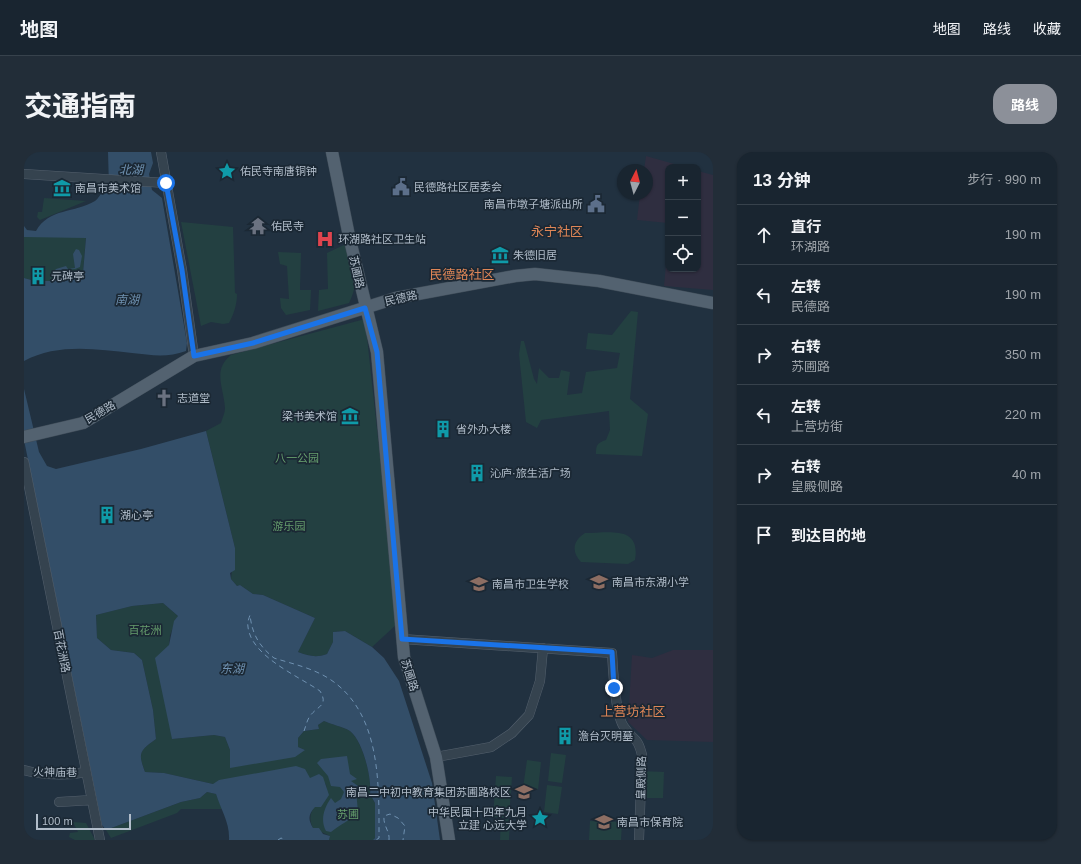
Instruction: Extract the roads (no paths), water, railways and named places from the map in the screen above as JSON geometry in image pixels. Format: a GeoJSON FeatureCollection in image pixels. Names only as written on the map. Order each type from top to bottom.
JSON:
{"type":"FeatureCollection","features":[{"type":"Feature","properties":{"kind":"main road","name":"苏圃路"},"geometry":{"type":"LineString","coordinates":[[332,152],[365,308],[377,352],[404,657],[436,757],[449,840]]}},
{"type":"Feature","properties":{"kind":"main road","name":"民德路"},"geometry":{"type":"LineString","coordinates":[[24,437],[83,423],[194,356],[253,343],[396,298],[515,276],[536,274],[599,281],[713,303]]}},
{"type":"Feature","properties":{"kind":"street"},"geometry":{"type":"LineString","coordinates":[[161,152],[183,277],[194,356]]}},
{"type":"Feature","properties":{"kind":"street"},"geometry":{"type":"LineString","coordinates":[[24,174],[166,183]]}},
{"type":"Feature","properties":{"kind":"street","name":"百花洲路"},"geometry":{"type":"LineString","coordinates":[[24,462],[100,840]]}},
{"type":"Feature","properties":{"kind":"street"},"geometry":{"type":"LineString","coordinates":[[402,639],[542,648],[540,681],[529,715],[512,733],[491,747],[436,757]]}},
{"type":"Feature","properties":{"kind":"street","name":"皇殿侧路"},"geometry":{"type":"LineString","coordinates":[[542,648],[612,652],[614,688],[623,726],[639,742],[642,755],[639,840]]}},
{"type":"Feature","properties":{"kind":"street","name":"火神庙巷"},"geometry":{"type":"LineString","coordinates":[[24,770],[37,773],[78,774],[86,772]]}},
{"type":"Feature","properties":{"kind":"street"},"geometry":{"type":"LineString","coordinates":[[59,802],[92,800]]}},
{"type":"Feature","properties":{"kind":"water","name":"南湖"},"geometry":{"type":"Polygon","coordinates":[[[108,152],[151,152],[153,163],[149,174],[152,190],[162,198],[187,343],[186,351],[172,355],[146,355],[105,350],[77,349],[50,352],[37,355],[24,361],[24,278],[42,283],[44,281],[51,281],[54,277],[83,273],[86,238],[24,237],[24,226],[27,230],[36,231],[48,218],[95,201],[104,188],[109,187],[108,152]]]}},
{"type":"Feature","properties":{"kind":"water"},"geometry":{"type":"Polygon","coordinates":[[[76,249],[79,250],[82,256],[80,267],[75,269],[59,270],[53,273],[56,269],[66,266],[68,269],[75,268],[73,254],[76,249]]]}},
{"type":"Feature","properties":{"kind":"water","name":"东湖"},"geometry":{"type":"Polygon","coordinates":[[[24,389],[39,452],[47,466],[56,469],[141,449],[206,431],[235,548],[235,570],[230,573],[231,579],[237,586],[240,585],[253,594],[263,595],[315,618],[298,652],[312,656],[327,654],[333,642],[333,632],[345,631],[372,647],[384,658],[399,681],[432,783],[440,840],[373,840],[375,838],[375,803],[370,794],[370,779],[366,761],[363,751],[355,736],[344,728],[324,721],[318,725],[319,729],[304,731],[298,738],[298,747],[305,750],[295,757],[230,768],[230,750],[225,737],[214,735],[172,739],[155,658],[169,645],[174,621],[178,616],[163,603],[132,606],[96,615],[97,638],[111,650],[134,653],[142,660],[153,710],[156,739],[143,750],[141,756],[141,761],[145,772],[164,773],[213,784],[219,780],[296,766],[305,769],[310,778],[319,774],[323,777],[329,795],[321,807],[315,807],[310,815],[310,822],[313,828],[319,828],[323,834],[330,836],[329,840],[229,840],[227,822],[216,794],[207,792],[200,798],[181,802],[106,830],[102,825],[24,440],[24,389]]]}},
{"type":"Feature","properties":{"kind":"water"},"geometry":{"type":"Polygon","coordinates":[[[347,756],[350,774],[357,779],[351,781],[358,786],[356,790],[358,812],[331,832],[326,831],[323,818],[326,806],[331,798],[335,803],[341,799],[344,792],[340,787],[331,786],[328,776],[317,763],[321,759],[347,756]]]}},
{"type":"Feature","properties":{"kind":"place","name":"佑民寺南唐铜钟"},"geometry":{"type":"Point","coordinates":[227,171]}},
{"type":"Feature","properties":{"kind":"place","name":"民德路社区居委会"},"geometry":{"type":"Point","coordinates":[401,187]}},
{"type":"Feature","properties":{"kind":"place","name":"南昌市美术馆"},"geometry":{"type":"Point","coordinates":[62,188]}},
{"type":"Feature","properties":{"kind":"place","name":"南昌市墩子塘派出所"},"geometry":{"type":"Point","coordinates":[596,204]}},
{"type":"Feature","properties":{"kind":"place","name":"佑民寺"},"geometry":{"type":"Point","coordinates":[258,226]}},
{"type":"Feature","properties":{"kind":"place","name":"环湖路社区卫生站"},"geometry":{"type":"Point","coordinates":[325,239]}},
{"type":"Feature","properties":{"kind":"place","name":"朱德旧居"},"geometry":{"type":"Point","coordinates":[500,255]}},
{"type":"Feature","properties":{"kind":"place","name":"元碑亭"},"geometry":{"type":"Point","coordinates":[38,276]}},
{"type":"Feature","properties":{"kind":"place","name":"志道堂"},"geometry":{"type":"Point","coordinates":[164,398]}},
{"type":"Feature","properties":{"kind":"place","name":"梁书美术馆"},"geometry":{"type":"Point","coordinates":[350,416]}},
{"type":"Feature","properties":{"kind":"place","name":"省外办大楼"},"geometry":{"type":"Point","coordinates":[443,429]}},
{"type":"Feature","properties":{"kind":"place","name":"沁庐·旅生活广场"},"geometry":{"type":"Point","coordinates":[477,473]}},
{"type":"Feature","properties":{"kind":"place","name":"湖心亭"},"geometry":{"type":"Point","coordinates":[107,515]}},
{"type":"Feature","properties":{"kind":"place","name":"南昌市东湖小学"},"geometry":{"type":"Point","coordinates":[599,582]}},
{"type":"Feature","properties":{"kind":"place","name":"南昌市卫生学校"},"geometry":{"type":"Point","coordinates":[479,584]}},
{"type":"Feature","properties":{"kind":"place","name":"澹台灭明墓"},"geometry":{"type":"Point","coordinates":[565,736]}},
{"type":"Feature","properties":{"kind":"place","name":"南昌二中初中教育集团苏圃路校区"},"geometry":{"type":"Point","coordinates":[524,792]}},
{"type":"Feature","properties":{"kind":"place","name":"中华民国十四年九月 立建 心远大学"},"geometry":{"type":"Point","coordinates":[540,818]}},
{"type":"Feature","properties":{"kind":"place","name":"南昌市保育院"},"geometry":{"type":"Point","coordinates":[604,822]}},
{"type":"Feature","properties":{"kind":"district","name":"永宁社区"},"geometry":{"type":"Point","coordinates":[557,231]}},
{"type":"Feature","properties":{"kind":"district","name":"民德路社区"},"geometry":{"type":"Point","coordinates":[462,274]}},
{"type":"Feature","properties":{"kind":"district","name":"上营坊社区"},"geometry":{"type":"Point","coordinates":[633,711]}},
{"type":"Feature","properties":{"kind":"water label","name":"北湖"},"geometry":{"type":"Point","coordinates":[131,170]}},
{"type":"Feature","properties":{"kind":"park label","name":"八一公园"},"geometry":{"type":"Point","coordinates":[297,458]}},
{"type":"Feature","properties":{"kind":"park label","name":"游乐园"},"geometry":{"type":"Point","coordinates":[289,526]}},
{"type":"Feature","properties":{"kind":"park label","name":"百花洲"},"geometry":{"type":"Point","coordinates":[145,630]}},
{"type":"Feature","properties":{"kind":"park label","name":"苏圃"},"geometry":{"type":"Point","coordinates":[348,814]}}]}
